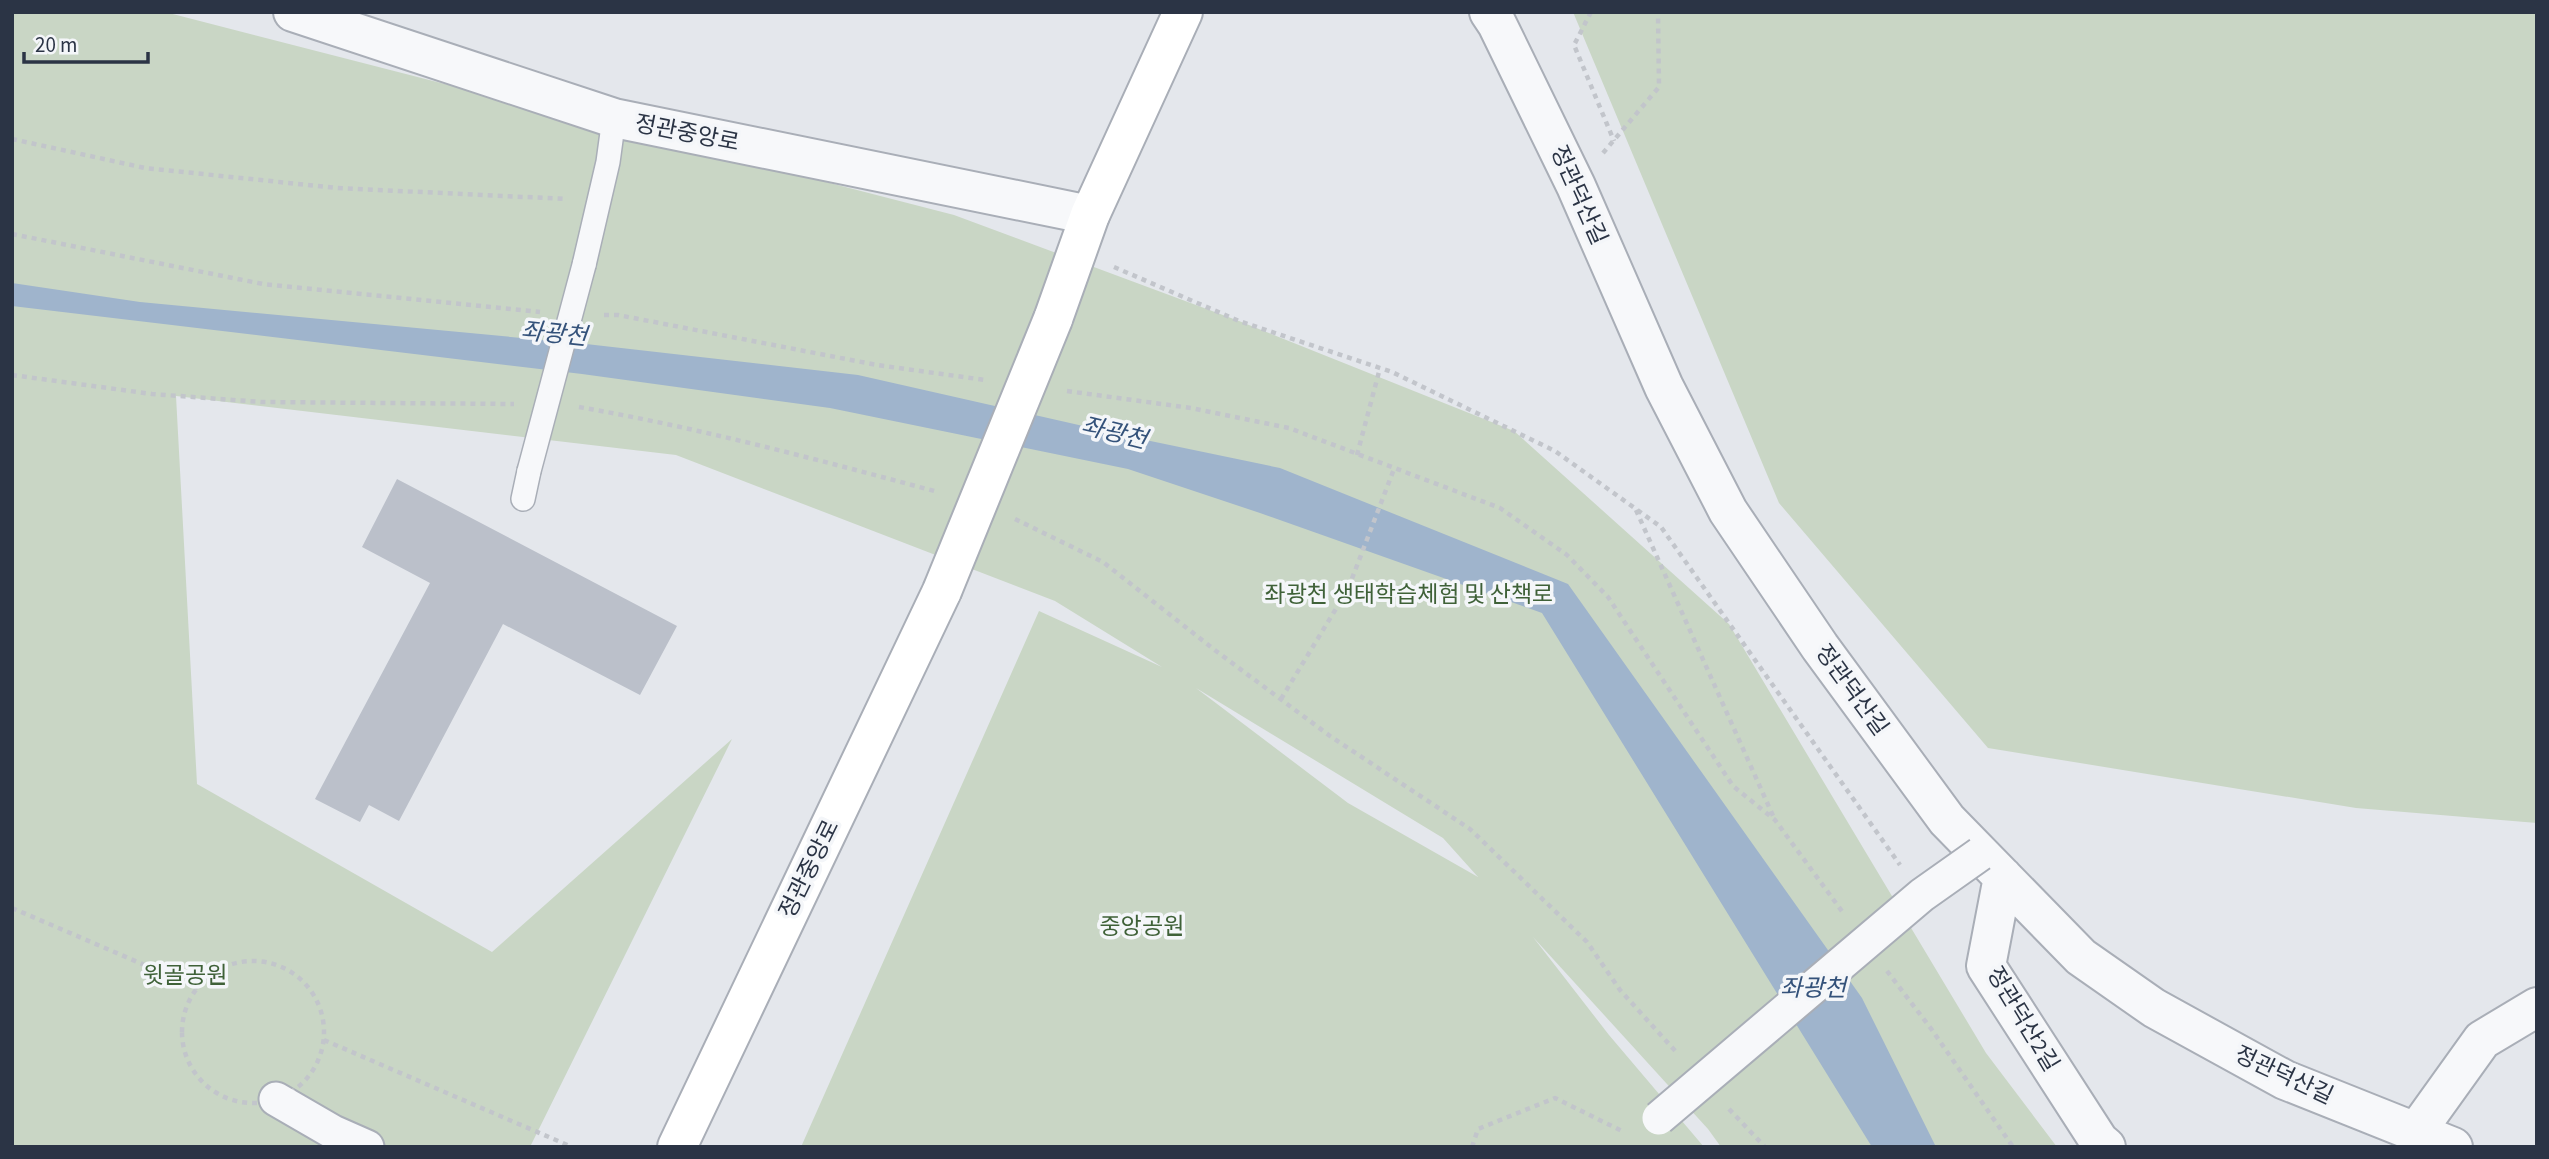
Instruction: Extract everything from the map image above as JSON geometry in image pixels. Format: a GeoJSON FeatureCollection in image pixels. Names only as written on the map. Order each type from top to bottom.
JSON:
{"type":"FeatureCollection","features":[{"type":"Feature","properties":{"kind":"main road"},"geometry":{"type":"LineString","coordinates":[[1077,252],[1090,215],[1183,12]]}},
{"type":"Feature","properties":{"kind":"main road","name":"정관중앙로"},"geometry":{"type":"LineString","coordinates":[[677,1147],[942,591],[1054,319],[1077,252]]}},
{"type":"Feature","properties":{"kind":"street","name":"정관중앙로"},"geometry":{"type":"LineString","coordinates":[[293,12],[614,118],[1090,215]]}},
{"type":"Feature","properties":{"kind":"street","name":"정관덕산길"},"geometry":{"type":"LineString","coordinates":[[1489,12],[1576,186],[1664,387],[1728,511],[1820,647],[1947,820],[2081,957],[2154,1008],[2285,1080],[2453,1147]]}},
{"type":"Feature","properties":{"kind":"street"},"geometry":{"type":"LineString","coordinates":[[1659,1118],[1922,895],[1992,865]]}},
{"type":"Feature","properties":{"kind":"street","name":"정관덕산2길"},"geometry":{"type":"LineString","coordinates":[[1992,865],[1986,966],[2099,1141],[2106,1147]]}},
{"type":"Feature","properties":{"kind":"street"},"geometry":{"type":"LineString","coordinates":[[2416,1132],[2482,1040],[2537,1007]]}},
{"type":"Feature","properties":{"kind":"street"},"geometry":{"type":"LineString","coordinates":[[276,1099],[333,1132],[367,1147]]}},
{"type":"Feature","properties":{"kind":"lane"},"geometry":{"type":"LineString","coordinates":[[523,499],[584,265],[608,162],[614,118]]}},
{"type":"Feature","properties":{"kind":"path"},"geometry":{"type":"LineString","coordinates":[[1591,12],[1574,45],[1614,141]]}},
{"type":"Feature","properties":{"kind":"path"},"geometry":{"type":"LineString","coordinates":[[1576,186],[1659,87],[1658,12]]}},
{"type":"Feature","properties":{"kind":"path"},"geometry":{"type":"LineString","coordinates":[[12,139],[145,168],[337,188],[597,201]]}},
{"type":"Feature","properties":{"kind":"path"},"geometry":{"type":"LineString","coordinates":[[12,234],[263,284],[541,312]]}},
{"type":"Feature","properties":{"kind":"path"},"geometry":{"type":"LineString","coordinates":[[1077,252],[1240,321],[1380,368],[1555,451],[1661,527],[1922,895]]}},
{"type":"Feature","properties":{"kind":"path"},"geometry":{"type":"LineString","coordinates":[[592,314],[618,315],[877,365],[986,380]]}},
{"type":"Feature","properties":{"kind":"path"},"geometry":{"type":"LineString","coordinates":[[1357,456],[1380,368]]}},
{"type":"Feature","properties":{"kind":"path"},"geometry":{"type":"LineString","coordinates":[[1055,390],[1191,408],[1289,429],[1500,508],[1567,555],[1608,597],[1733,786],[1775,820]]}},
{"type":"Feature","properties":{"kind":"path"},"geometry":{"type":"LineString","coordinates":[[1282,699],[1348,589],[1394,469]]}},
{"type":"Feature","properties":{"kind":"path"},"geometry":{"type":"LineString","coordinates":[[1636,509],[1775,820],[1852,924]]}},
{"type":"Feature","properties":{"kind":"path"},"geometry":{"type":"LineString","coordinates":[[12,908],[198,988]]}},
{"type":"Feature","properties":{"kind":"path"},"geometry":{"type":"LineString","coordinates":[[250,961],[271,963],[289,971],[305,984],[317,1000],[323,1020],[324,1040],[319,1059],[309,1076],[293,1090],[276,1099],[256,1102],[236,1100],[217,1093],[201,1080],[190,1064],[183,1044],[182,1024],[198,988],[212,974],[230,965],[250,961]]}},
{"type":"Feature","properties":{"kind":"path"},"geometry":{"type":"LineString","coordinates":[[1884,967],[1932,1030],[2013,1147]]}},
{"type":"Feature","properties":{"kind":"path"},"geometry":{"type":"LineString","coordinates":[[324,1040],[572,1147]]}},
{"type":"Feature","properties":{"kind":"path"},"geometry":{"type":"LineString","coordinates":[[1472,1147],[1478,1129],[1555,1098],[1630,1134]]}},
{"type":"Feature","properties":{"kind":"green space"},"geometry":{"type":"Polygon","coordinates":[[[12,12],[165,12],[954,215],[1239,321],[1514,431],[1729,624],[1986,1053],[2057,1147],[1721,1147],[1708,1129],[1533,937],[1609,1035],[1704,1147],[801,1147],[1039,611],[1162,667],[1055,601],[676,455],[176,396],[197,784],[492,952],[732,739],[530,1147],[12,1147],[12,12]],[[1196,688],[1348,803],[1478,877],[1443,838],[1196,688]]]}},
{"type":"Feature","properties":{"kind":"green space"},"geometry":{"type":"Polygon","coordinates":[[[1573,12],[2537,12],[2537,823],[2356,808],[1988,748],[1779,503],[1573,12]]]}},
{"type":"Feature","properties":{"kind":"water","name":"좌광천"},"geometry":{"type":"Polygon","coordinates":[[[12,283],[140,302],[586,344],[858,375],[1280,468],[1568,584],[1862,998],[1936,1147],[1872,1147],[1542,613],[1128,469],[830,408],[582,374],[12,306],[12,283]]]}},
{"type":"Feature","properties":{"kind":"building"},"geometry":{"type":"Polygon","coordinates":[[[397,479],[677,626],[640,695],[503,624],[399,821],[369,805],[360,822],[315,799],[430,583],[362,547],[397,479]]]}},
{"type":"Feature","properties":{"kind":"park label","name":"좌광천 생태학습체험 및 산책로"},"geometry":{"type":"Point","coordinates":[1409,594]}},
{"type":"Feature","properties":{"kind":"park label","name":"중앙공원"},"geometry":{"type":"Point","coordinates":[1142,926]}},
{"type":"Feature","properties":{"kind":"park label","name":"윗골공원"},"geometry":{"type":"Point","coordinates":[185,975]}}]}
